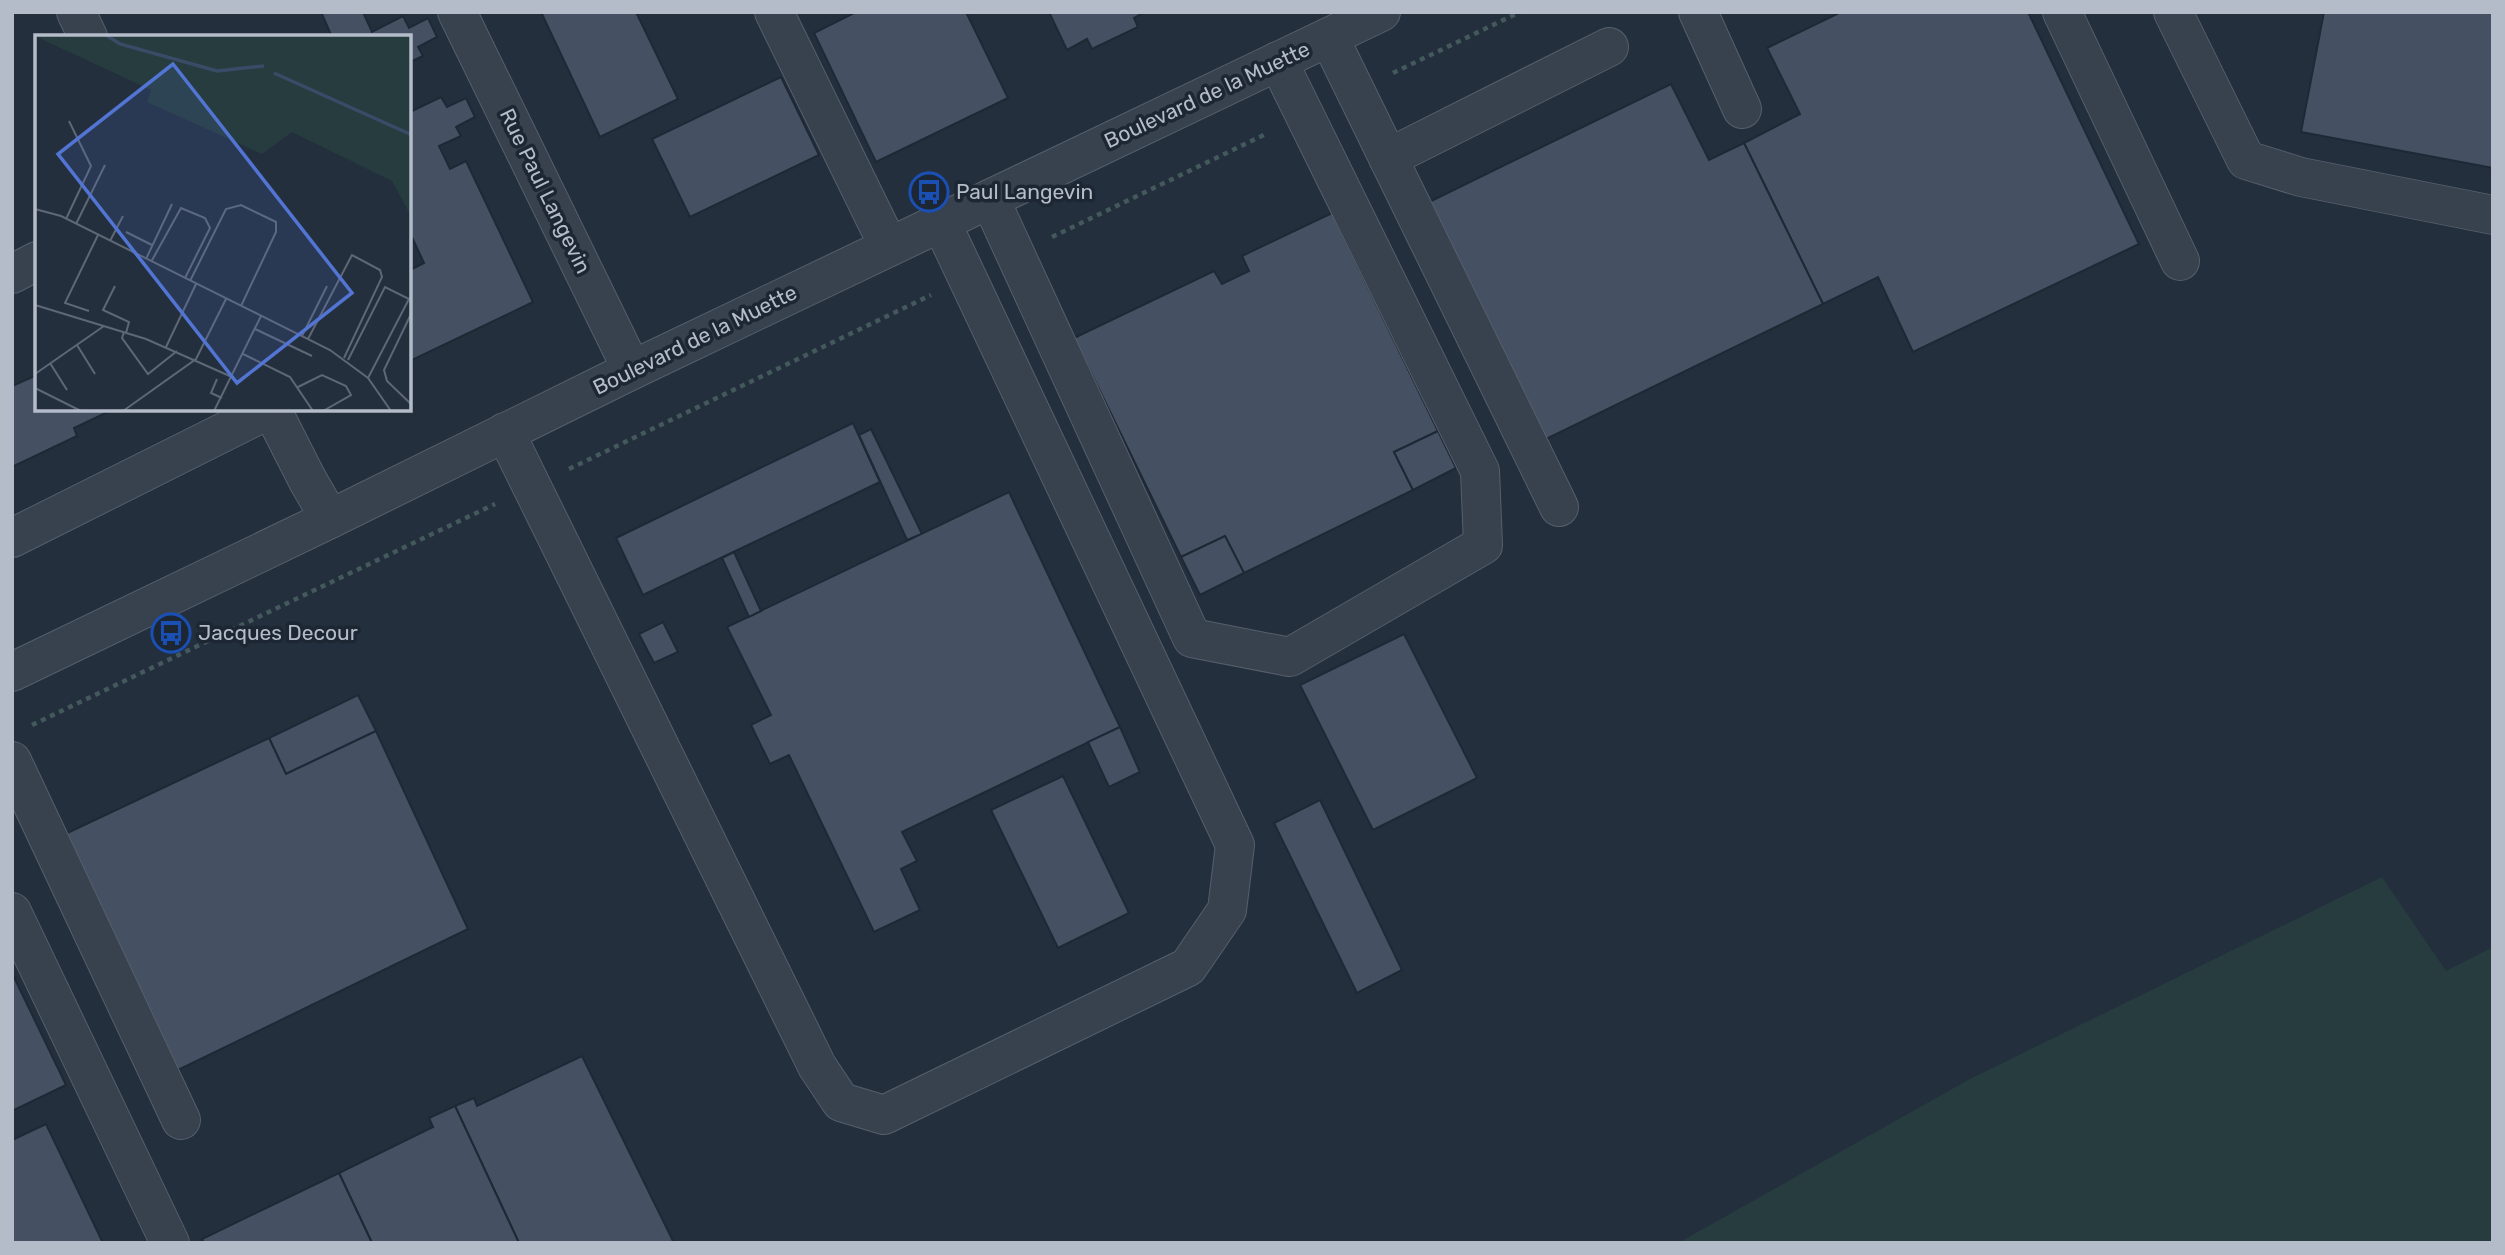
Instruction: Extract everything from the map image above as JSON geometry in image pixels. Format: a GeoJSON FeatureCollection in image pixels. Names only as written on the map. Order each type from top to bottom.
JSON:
{"type":"FeatureCollection","features":[{"type":"Feature","properties":{"kind":"street"},"geometry":{"type":"LineString","coordinates":[[76,12],[87,35]]}},
{"type":"Feature","properties":{"kind":"street","name":"Rue Paul Langevin"},"geometry":{"type":"LineString","coordinates":[[457,12],[632,370]]}},
{"type":"Feature","properties":{"kind":"street"},"geometry":{"type":"LineString","coordinates":[[774,12],[889,247]]}},
{"type":"Feature","properties":{"kind":"street","name":"Boulevard de la Muette"},"geometry":{"type":"LineString","coordinates":[[12,672],[632,370],[1381,12]]}},
{"type":"Feature","properties":{"kind":"street"},"geometry":{"type":"LineString","coordinates":[[1698,12],[1742,109]]}},
{"type":"Feature","properties":{"kind":"street"},"geometry":{"type":"LineString","coordinates":[[2062,12],[2180,261]]}},
{"type":"Feature","properties":{"kind":"street"},"geometry":{"type":"LineString","coordinates":[[2173,12],[2246,160],[2301,177],[2493,215]]}},
{"type":"Feature","properties":{"kind":"street"},"geometry":{"type":"LineString","coordinates":[[1329,37],[1559,507]]}},
{"type":"Feature","properties":{"kind":"street"},"geometry":{"type":"LineString","coordinates":[[1388,158],[1609,47]]}},
{"type":"Feature","properties":{"kind":"street"},"geometry":{"type":"LineString","coordinates":[[990,199],[1192,638],[1290,657],[1483,545],[1480,471],[1278,61]]}},
{"type":"Feature","properties":{"kind":"street"},"geometry":{"type":"LineString","coordinates":[[505,432],[817,1066],[841,1102],[884,1115],[1188,967],[1227,910],[1235,845],[941,222]]}},
{"type":"Feature","properties":{"kind":"street"},"geometry":{"type":"LineString","coordinates":[[12,274],[35,262]]}},
{"type":"Feature","properties":{"kind":"street"},"geometry":{"type":"LineString","coordinates":[[12,538],[268,411]]}},
{"type":"Feature","properties":{"kind":"street"},"geometry":{"type":"LineString","coordinates":[[271,411],[330,519]]}},
{"type":"Feature","properties":{"kind":"street"},"geometry":{"type":"LineString","coordinates":[[18,745],[181,1119]]}},
{"type":"Feature","properties":{"kind":"street"},"geometry":{"type":"LineString","coordinates":[[12,912],[170,1243]]}},
{"type":"Feature","properties":{"kind":"path"},"geometry":{"type":"LineString","coordinates":[[1355,91],[1520,12]]}},
{"type":"Feature","properties":{"kind":"path"},"geometry":{"type":"LineString","coordinates":[[1015,255],[1305,116]]}},
{"type":"Feature","properties":{"kind":"path"},"geometry":{"type":"LineString","coordinates":[[18,745],[532,487],[967,278]]}},
{"type":"Feature","properties":{"kind":"green space"},"geometry":{"type":"Polygon","coordinates":[[[2382,877],[2446,971],[2493,947],[2493,1243],[1678,1243],[1970,1079],[2382,877]]]}},
{"type":"Feature","properties":{"kind":"building"},"geometry":{"type":"Polygon","coordinates":[[[321,12],[363,12],[372,32],[403,16],[409,28],[428,18],[437,37],[418,47],[423,56],[411,62],[411,35],[331,35],[321,12]]]}},
{"type":"Feature","properties":{"kind":"building"},"geometry":{"type":"Polygon","coordinates":[[[541,12],[636,12],[678,99],[600,137],[541,12]]]}},
{"type":"Feature","properties":{"kind":"building"},"geometry":{"type":"Polygon","coordinates":[[[856,12],[966,12],[1008,98],[876,162],[814,33],[856,12]]]}},
{"type":"Feature","properties":{"kind":"building"},"geometry":{"type":"Polygon","coordinates":[[[1049,12],[1145,12],[1134,18],[1138,27],[1092,49],[1087,39],[1067,50],[1049,12]]]}},
{"type":"Feature","properties":{"kind":"building"},"geometry":{"type":"Polygon","coordinates":[[[1841,12],[2028,12],[2139,244],[1913,352],[1878,277],[1823,304],[1744,143],[1800,114],[1767,48],[1841,12]]]}},
{"type":"Feature","properties":{"kind":"building"},"geometry":{"type":"Polygon","coordinates":[[[2324,12],[2493,12],[2493,168],[2301,132],[2324,12]]]}},
{"type":"Feature","properties":{"kind":"building"},"geometry":{"type":"Polygon","coordinates":[[[781,77],[819,155],[690,217],[652,139],[781,77]]]}},
{"type":"Feature","properties":{"kind":"building"},"geometry":{"type":"Polygon","coordinates":[[[1671,84],[1709,160],[1744,143],[1823,304],[1540,442],[1425,204],[1671,84]]]}},
{"type":"Feature","properties":{"kind":"building"},"geometry":{"type":"Polygon","coordinates":[[[441,97],[447,107],[466,98],[475,117],[456,127],[461,136],[439,146],[450,169],[466,161],[533,302],[411,361],[411,270],[424,263],[411,235],[411,112],[441,97]]]}},
{"type":"Feature","properties":{"kind":"building"},"geometry":{"type":"Polygon","coordinates":[[[1332,213],[1438,431],[1394,452],[1413,490],[1244,573],[1225,536],[1181,557],[1074,338],[1214,271],[1222,284],[1249,271],[1242,256],[1332,213]]]}},
{"type":"Feature","properties":{"kind":"building"},"geometry":{"type":"Polygon","coordinates":[[[35,376],[35,411],[110,411],[74,428],[77,436],[12,467],[12,386],[35,376]]]}},
{"type":"Feature","properties":{"kind":"building"},"geometry":{"type":"Polygon","coordinates":[[[853,423],[880,482],[643,595],[616,538],[853,423]]]}},
{"type":"Feature","properties":{"kind":"building"},"geometry":{"type":"Polygon","coordinates":[[[871,429],[922,534],[907,540],[859,435],[871,429]]]}},
{"type":"Feature","properties":{"kind":"building"},"geometry":{"type":"Polygon","coordinates":[[[1438,431],[1456,468],[1413,490],[1394,452],[1438,431]]]}},
{"type":"Feature","properties":{"kind":"building"},"geometry":{"type":"Polygon","coordinates":[[[1009,492],[1120,727],[902,832],[917,861],[901,869],[920,910],[874,932],[789,755],[770,764],[751,725],[771,715],[727,627],[1009,492]]]}},
{"type":"Feature","properties":{"kind":"building"},"geometry":{"type":"Polygon","coordinates":[[[1225,536],[1244,573],[1200,595],[1181,557],[1225,536]]]}},
{"type":"Feature","properties":{"kind":"building"},"geometry":{"type":"Polygon","coordinates":[[[734,552],[761,611],[749,617],[722,558],[734,552]]]}},
{"type":"Feature","properties":{"kind":"building"},"geometry":{"type":"Polygon","coordinates":[[[663,622],[678,652],[654,663],[639,634],[663,622]]]}},
{"type":"Feature","properties":{"kind":"building"},"geometry":{"type":"Polygon","coordinates":[[[1404,634],[1477,778],[1373,830],[1300,685],[1404,634]]]}},
{"type":"Feature","properties":{"kind":"building"},"geometry":{"type":"Polygon","coordinates":[[[358,695],[376,731],[286,774],[269,738],[358,695]]]}},
{"type":"Feature","properties":{"kind":"building"},"geometry":{"type":"Polygon","coordinates":[[[1120,727],[1140,772],[1109,787],[1088,742],[1120,727]]]}},
{"type":"Feature","properties":{"kind":"building"},"geometry":{"type":"Polygon","coordinates":[[[376,731],[468,929],[178,1070],[65,834],[269,738],[286,774],[376,731]]]}},
{"type":"Feature","properties":{"kind":"building"},"geometry":{"type":"Polygon","coordinates":[[[1063,776],[1129,913],[1058,948],[991,810],[1063,776]]]}},
{"type":"Feature","properties":{"kind":"building"},"geometry":{"type":"Polygon","coordinates":[[[1320,800],[1402,970],[1357,993],[1274,823],[1320,800]]]}},
{"type":"Feature","properties":{"kind":"building"},"geometry":{"type":"Polygon","coordinates":[[[12,973],[66,1085],[12,1111],[12,973]]]}},
{"type":"Feature","properties":{"kind":"building"},"geometry":{"type":"Polygon","coordinates":[[[582,1056],[674,1243],[519,1243],[455,1106],[474,1098],[477,1106],[582,1056]]]}},
{"type":"Feature","properties":{"kind":"building"},"geometry":{"type":"Polygon","coordinates":[[[455,1106],[519,1243],[372,1243],[339,1173],[433,1127],[429,1118],[455,1106]]]}},
{"type":"Feature","properties":{"kind":"building"},"geometry":{"type":"Polygon","coordinates":[[[46,1124],[103,1243],[12,1243],[12,1140],[46,1124]]]}},
{"type":"Feature","properties":{"kind":"building"},"geometry":{"type":"Polygon","coordinates":[[[339,1173],[372,1243],[204,1243],[202,1239],[339,1173]]]}},
{"type":"Feature","properties":{"kind":"place","name":"Paul Langevin"},"geometry":{"type":"Point","coordinates":[929,192]}},
{"type":"Feature","properties":{"kind":"place","name":"Jacques Decour"},"geometry":{"type":"Point","coordinates":[171,633]}}]}
